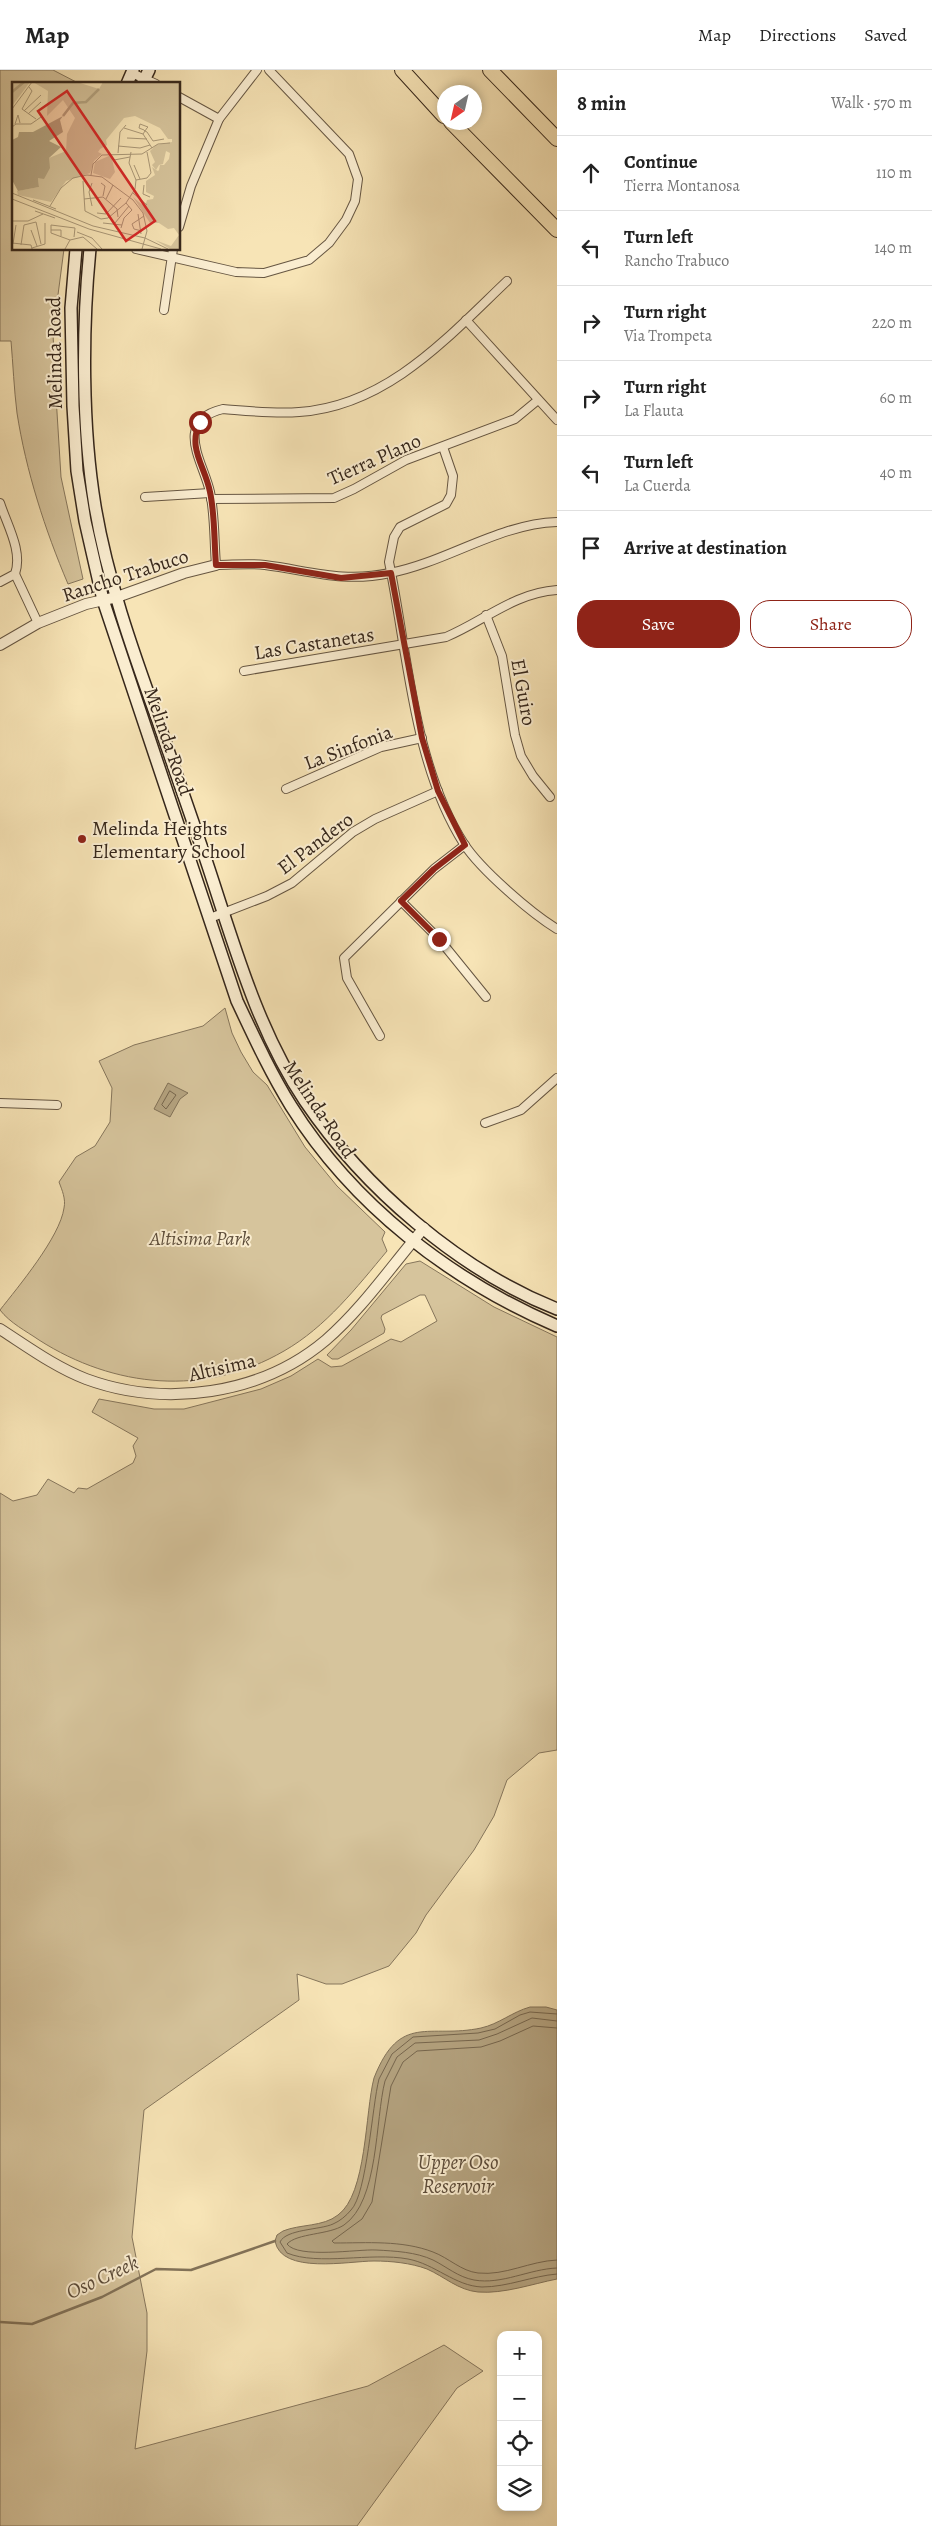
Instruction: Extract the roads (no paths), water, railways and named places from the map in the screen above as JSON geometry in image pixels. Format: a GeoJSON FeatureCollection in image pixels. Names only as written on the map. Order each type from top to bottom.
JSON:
{"type":"FeatureCollection","features":[{"type":"Feature","properties":{"kind":"highway"},"geometry":{"type":"LineString","coordinates":[[402,70],[437,108]]}},
{"type":"Feature","properties":{"kind":"highway"},"geometry":{"type":"LineString","coordinates":[[490,70],[557,139]]}},
{"type":"Feature","properties":{"kind":"highway"},"geometry":{"type":"LineString","coordinates":[[459,130],[557,230]]}},
{"type":"Feature","properties":{"kind":"main road","name":"Melinda Road"},"geometry":{"type":"LineString","coordinates":[[76,250],[71,308],[74,439],[85,521],[103,600],[237,1001],[264,1058],[291,1105],[340,1171],[374,1206],[413,1241],[460,1275],[497,1297],[557,1326]]}},
{"type":"Feature","properties":{"kind":"main road","name":"Melinda Road"},"geometry":{"type":"LineString","coordinates":[[90,250],[86,308],[90,468],[99,526],[117,597],[139,667],[254,1000],[303,1098],[366,1177],[424,1228],[474,1265],[522,1294],[557,1309]]}},
{"type":"Feature","properties":{"kind":"street"},"geometry":{"type":"LineString","coordinates":[[180,224],[191,186],[219,120],[257,70]]}},
{"type":"Feature","properties":{"kind":"street"},"geometry":{"type":"LineString","coordinates":[[140,250],[236,272],[264,273],[289,268],[309,260],[329,243],[346,220],[355,201],[358,180],[349,154],[269,70]]}},
{"type":"Feature","properties":{"kind":"street"},"geometry":{"type":"LineString","coordinates":[[133,71],[145,77]]}},
{"type":"Feature","properties":{"kind":"street"},"geometry":{"type":"LineString","coordinates":[[180,97],[219,120]]}},
{"type":"Feature","properties":{"kind":"street"},"geometry":{"type":"LineString","coordinates":[[164,310],[173,250]]}},
{"type":"Feature","properties":{"kind":"street"},"geometry":{"type":"LineString","coordinates":[[216,565],[211,496],[195,447],[196,431],[200,422],[210,412],[223,410],[300,412],[330,407],[381,387],[410,370],[434,352],[507,281]]}},
{"type":"Feature","properties":{"kind":"street"},"geometry":{"type":"LineString","coordinates":[[466,320],[557,420]]}},
{"type":"Feature","properties":{"kind":"street","name":"Tierra Plano"},"geometry":{"type":"LineString","coordinates":[[145,497],[334,498],[406,460],[515,419],[538,400]]}},
{"type":"Feature","properties":{"kind":"street"},"geometry":{"type":"LineString","coordinates":[[443,446],[453,476],[451,495],[446,504],[400,527],[391,547],[389,562],[422,738],[438,791],[465,845],[519,900],[557,929]]}},
{"type":"Feature","properties":{"kind":"street"},"geometry":{"type":"LineString","coordinates":[[0,503],[18,554],[16,574],[38,623]]}},
{"type":"Feature","properties":{"kind":"street","name":"Rancho Trabuco"},"geometry":{"type":"LineString","coordinates":[[0,645],[38,623],[86,604],[117,597],[184,573],[216,565],[265,565],[341,578],[391,573],[433,562],[510,530],[557,522]]}},
{"type":"Feature","properties":{"kind":"street"},"geometry":{"type":"LineString","coordinates":[[0,582],[16,574]]}},
{"type":"Feature","properties":{"kind":"street","name":"Las Castanetas"},"geometry":{"type":"LineString","coordinates":[[244,671],[446,637],[467,628],[486,615],[529,594],[557,590]]}},
{"type":"Feature","properties":{"kind":"street","name":"El Guiro"},"geometry":{"type":"LineString","coordinates":[[486,615],[502,656],[514,735],[521,756],[533,776],[550,797]]}},
{"type":"Feature","properties":{"kind":"street","name":"La Sinfonia"},"geometry":{"type":"LineString","coordinates":[[286,789],[381,747],[422,738]]}},
{"type":"Feature","properties":{"kind":"street","name":"El Pandero"},"geometry":{"type":"LineString","coordinates":[[210,918],[267,896],[292,882],[367,823],[438,791]]}},
{"type":"Feature","properties":{"kind":"street"},"geometry":{"type":"LineString","coordinates":[[380,1036],[346,978],[344,958],[434,869],[465,845]]}},
{"type":"Feature","properties":{"kind":"street"},"geometry":{"type":"LineString","coordinates":[[401,901],[439,939],[486,997]]}},
{"type":"Feature","properties":{"kind":"street"},"geometry":{"type":"LineString","coordinates":[[485,1123],[521,1110],[557,1078]]}},
{"type":"Feature","properties":{"kind":"street"},"geometry":{"type":"LineString","coordinates":[[0,1103],[57,1106]]}},
{"type":"Feature","properties":{"kind":"street","name":"Altisima"},"geometry":{"type":"LineString","coordinates":[[0,1330],[58,1367],[86,1379],[121,1390],[158,1394],[213,1391],[245,1383],[271,1373],[300,1358],[324,1341],[347,1320],[424,1228]]}},
{"type":"Feature","properties":{"kind":"water"},"geometry":{"type":"Polygon","coordinates":[[[168,1083],[188,1093],[180,1099],[170,1117],[154,1109],[168,1083]]]}},
{"type":"Feature","properties":{"kind":"water","name":"Upper Oso Reservoir"},"geometry":{"type":"Polygon","coordinates":[[[530,2007],[546,2007],[557,2010],[557,2279],[508,2290],[478,2292],[458,2286],[427,2269],[408,2264],[374,2261],[317,2264],[289,2258],[280,2252],[275,2241],[277,2235],[283,2231],[332,2219],[348,2204],[355,2190],[360,2171],[374,2078],[384,2057],[394,2044],[406,2036],[418,2032],[463,2031],[481,2028],[530,2007]]]}},
{"type":"Feature","properties":{"kind":"waterway","name":"Oso Creek"},"geometry":{"type":"LineString","coordinates":[[0,2322],[32,2324],[102,2297],[156,2269],[191,2270],[275,2241]]}},
{"type":"Feature","properties":{"kind":"place","name":"Melinda Heights Elementary School"},"geometry":{"type":"Point","coordinates":[82,839]}},
{"type":"Feature","properties":{"kind":"park label","name":"Altisima Park"},"geometry":{"type":"Point","coordinates":[200,1238]}}]}
